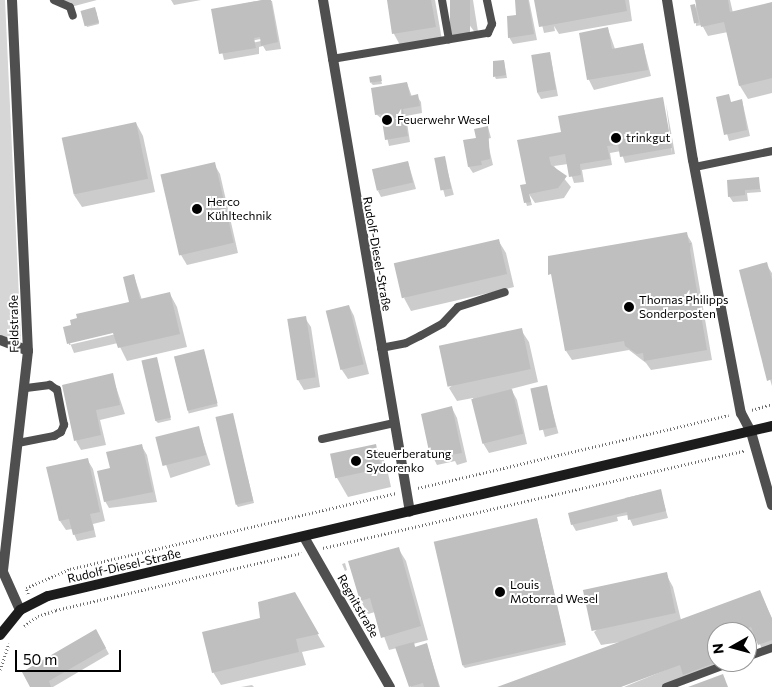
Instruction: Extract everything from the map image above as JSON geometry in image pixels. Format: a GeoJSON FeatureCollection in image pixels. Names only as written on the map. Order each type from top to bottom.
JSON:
{"type":"FeatureCollection","features":[{"type":"Feature","properties":{"kind":"street","name":"Feldstraße"},"geometry":{"type":"LineString","coordinates":[[12,0],[28,351],[3,572],[20,610]]}},
{"type":"Feature","properties":{"kind":"street","name":"Rudolf-Diesel-Straße"},"geometry":{"type":"LineString","coordinates":[[323,0],[410,512]]}},
{"type":"Feature","properties":{"kind":"street"},"geometry":{"type":"LineString","coordinates":[[667,0],[695,167],[741,413],[751,432],[772,505]]}},
{"type":"Feature","properties":{"kind":"street"},"geometry":{"type":"LineString","coordinates":[[0,340],[28,351]]}},
{"type":"Feature","properties":{"kind":"street","name":"Rudolf-Diesel-Straße"},"geometry":{"type":"LineString","coordinates":[[20,610],[31,602],[772,426]]}},
{"type":"Feature","properties":{"kind":"street","name":"Regnitstraße"},"geometry":{"type":"LineString","coordinates":[[304,537],[390,687]]}},
{"type":"Feature","properties":{"kind":"street"},"geometry":{"type":"LineString","coordinates":[[0,635],[20,610]]}},
{"type":"Feature","properties":{"kind":"lane"},"geometry":{"type":"LineString","coordinates":[[54,0],[70,7],[73,16]]}},
{"type":"Feature","properties":{"kind":"lane"},"geometry":{"type":"LineString","coordinates":[[442,0],[449,39]]}},
{"type":"Feature","properties":{"kind":"lane"},"geometry":{"type":"LineString","coordinates":[[332,59],[490,32],[492,24],[487,0]]}},
{"type":"Feature","properties":{"kind":"lane"},"geometry":{"type":"LineString","coordinates":[[695,167],[772,151]]}},
{"type":"Feature","properties":{"kind":"lane"},"geometry":{"type":"LineString","coordinates":[[381,348],[406,343],[444,323],[458,307],[505,292]]}},
{"type":"Feature","properties":{"kind":"lane"},"geometry":{"type":"LineString","coordinates":[[18,443],[54,436],[61,432],[64,425],[57,390],[50,386],[24,388]]}},
{"type":"Feature","properties":{"kind":"lane"},"geometry":{"type":"LineString","coordinates":[[322,439],[394,423]]}},
{"type":"Feature","properties":{"kind":"lane"},"geometry":{"type":"LineString","coordinates":[[757,653],[772,648]]}},
{"type":"Feature","properties":{"kind":"lane"},"geometry":{"type":"LineString","coordinates":[[666,687],[707,672]]}},
{"type":"Feature","properties":{"kind":"path"},"geometry":{"type":"LineString","coordinates":[[31,602],[26,588],[70,569],[741,413],[772,404]]}},
{"type":"Feature","properties":{"kind":"path"},"geometry":{"type":"LineString","coordinates":[[18,632],[38,616],[312,550],[756,449]]}},
{"type":"Feature","properties":{"kind":"path"},"geometry":{"type":"LineString","coordinates":[[0,670],[13,638]]}},
{"type":"Feature","properties":{"kind":"shaded area"},"geometry":{"type":"Polygon","coordinates":[[[0,0],[5,0],[21,340],[8,340],[0,335],[0,0]]]}},
{"type":"Feature","properties":{"kind":"building"},"geometry":{"type":"Polygon","coordinates":[[[271,0],[278,42],[261,46],[260,37],[254,38],[256,48],[219,54],[211,9],[271,0]]]}},
{"type":"Feature","properties":{"kind":"building"},"geometry":{"type":"Polygon","coordinates":[[[387,0],[431,0],[436,27],[392,34],[387,0]]]}},
{"type":"Feature","properties":{"kind":"building"},"geometry":{"type":"Polygon","coordinates":[[[450,0],[470,0],[470,36],[450,36],[450,0]]]}},
{"type":"Feature","properties":{"kind":"building"},"geometry":{"type":"Polygon","coordinates":[[[515,0],[528,0],[534,34],[508,38],[507,16],[516,15],[515,0]]]}},
{"type":"Feature","properties":{"kind":"building"},"geometry":{"type":"Polygon","coordinates":[[[534,0],[625,0],[627,11],[539,27],[534,0]]]}},
{"type":"Feature","properties":{"kind":"building"},"geometry":{"type":"Polygon","coordinates":[[[695,0],[728,0],[730,12],[772,2],[772,78],[739,86],[724,22],[701,27],[695,0]]]}},
{"type":"Feature","properties":{"kind":"building"},"geometry":{"type":"Polygon","coordinates":[[[695,4],[699,23],[694,24],[690,5],[695,4]]]}},
{"type":"Feature","properties":{"kind":"building"},"geometry":{"type":"Polygon","coordinates":[[[95,7],[99,22],[85,26],[81,11],[95,7]]]}},
{"type":"Feature","properties":{"kind":"building"},"geometry":{"type":"Polygon","coordinates":[[[608,27],[612,49],[643,43],[648,70],[587,80],[579,33],[608,27]]]}},
{"type":"Feature","properties":{"kind":"building"},"geometry":{"type":"Polygon","coordinates":[[[550,52],[556,90],[537,93],[531,55],[550,52]]]}},
{"type":"Feature","properties":{"kind":"building"},"geometry":{"type":"Polygon","coordinates":[[[504,60],[506,75],[493,77],[493,61],[504,60]]]}},
{"type":"Feature","properties":{"kind":"building"},"geometry":{"type":"Polygon","coordinates":[[[381,75],[382,81],[370,83],[369,77],[381,75]]]}},
{"type":"Feature","properties":{"kind":"building"},"geometry":{"type":"Polygon","coordinates":[[[407,82],[410,96],[418,94],[420,106],[403,109],[408,136],[385,140],[381,114],[375,115],[371,88],[407,82]]]}},
{"type":"Feature","properties":{"kind":"building"},"geometry":{"type":"Polygon","coordinates":[[[729,94],[731,102],[742,99],[747,130],[724,135],[716,97],[729,94]]]}},
{"type":"Feature","properties":{"kind":"building","name":"trinkgut"},"geometry":{"type":"Polygon","coordinates":[[[663,97],[672,148],[620,157],[618,145],[607,146],[610,159],[580,164],[581,175],[569,177],[565,154],[549,157],[551,165],[567,176],[558,188],[529,194],[531,202],[524,203],[520,185],[526,184],[517,140],[561,132],[558,116],[663,97]]]}},
{"type":"Feature","properties":{"kind":"building"},"geometry":{"type":"Polygon","coordinates":[[[136,122],[148,179],[74,195],[62,138],[136,122]]]}},
{"type":"Feature","properties":{"kind":"building"},"geometry":{"type":"Polygon","coordinates":[[[488,126],[490,159],[481,161],[482,165],[468,167],[463,140],[476,138],[474,129],[488,126]]]}},
{"type":"Feature","properties":{"kind":"building"},"geometry":{"type":"Polygon","coordinates":[[[445,156],[451,188],[440,190],[434,158],[445,156]]]}},
{"type":"Feature","properties":{"kind":"building"},"geometry":{"type":"Polygon","coordinates":[[[408,161],[413,182],[377,191],[372,169],[408,161]]]}},
{"type":"Feature","properties":{"kind":"building","name":"Herco Kühltechnik"},"geometry":{"type":"Polygon","coordinates":[[[215,162],[234,243],[179,255],[160,175],[215,162]]]}},
{"type":"Feature","properties":{"kind":"building"},"geometry":{"type":"Polygon","coordinates":[[[759,177],[760,189],[745,190],[745,195],[728,197],[727,180],[759,177]]]}},
{"type":"Feature","properties":{"kind":"building","name":"Thomas Philipps Sonderposten"},"geometry":{"type":"Polygon","coordinates":[[[687,232],[689,243],[691,243],[690,250],[707,350],[644,361],[643,353],[637,354],[625,346],[624,341],[565,351],[551,274],[548,275],[548,256],[687,232]]]}},
{"type":"Feature","properties":{"kind":"building"},"geometry":{"type":"Polygon","coordinates":[[[499,239],[507,274],[402,298],[394,263],[499,239]]]}},
{"type":"Feature","properties":{"kind":"building"},"geometry":{"type":"Polygon","coordinates":[[[767,262],[772,280],[772,379],[767,381],[739,270],[767,262]]]}},
{"type":"Feature","properties":{"kind":"building"},"geometry":{"type":"Polygon","coordinates":[[[134,274],[140,299],[170,292],[180,334],[118,348],[113,333],[67,344],[63,327],[71,325],[70,320],[77,318],[76,314],[129,302],[123,277],[134,274]]]}},
{"type":"Feature","properties":{"kind":"building"},"geometry":{"type":"Polygon","coordinates":[[[349,305],[364,364],[340,370],[326,311],[349,305]]]}},
{"type":"Feature","properties":{"kind":"building"},"geometry":{"type":"Polygon","coordinates":[[[306,316],[316,377],[297,380],[287,319],[306,316]]]}},
{"type":"Feature","properties":{"kind":"building"},"geometry":{"type":"Polygon","coordinates":[[[522,328],[531,369],[448,387],[439,346],[522,328]]]}},
{"type":"Feature","properties":{"kind":"building"},"geometry":{"type":"Polygon","coordinates":[[[204,349],[218,403],[187,411],[174,356],[204,349]]]}},
{"type":"Feature","properties":{"kind":"building"},"geometry":{"type":"Polygon","coordinates":[[[157,357],[171,417],[155,421],[141,361],[157,357]]]}},
{"type":"Feature","properties":{"kind":"building"},"geometry":{"type":"Polygon","coordinates":[[[113,373],[120,405],[96,410],[101,435],[74,441],[62,385],[113,373]]]}},
{"type":"Feature","properties":{"kind":"building"},"geometry":{"type":"Polygon","coordinates":[[[547,385],[556,427],[539,431],[530,389],[547,385]]]}},
{"type":"Feature","properties":{"kind":"building"},"geometry":{"type":"Polygon","coordinates":[[[512,389],[523,434],[482,444],[471,399],[512,389]]]}},
{"type":"Feature","properties":{"kind":"building"},"geometry":{"type":"Polygon","coordinates":[[[452,406],[462,453],[450,455],[449,451],[430,456],[421,414],[452,406]]]}},
{"type":"Feature","properties":{"kind":"building"},"geometry":{"type":"Polygon","coordinates":[[[233,413],[253,501],[236,505],[215,417],[233,413]]]}},
{"type":"Feature","properties":{"kind":"building"},"geometry":{"type":"Polygon","coordinates":[[[199,426],[206,455],[163,466],[155,437],[199,426]]]}},
{"type":"Feature","properties":{"kind":"building"},"geometry":{"type":"Polygon","coordinates":[[[142,444],[153,492],[104,502],[97,471],[110,468],[106,452],[142,444]]]}},
{"type":"Feature","properties":{"kind":"building","name":"Steuerberatung Sydorenko"},"geometry":{"type":"Polygon","coordinates":[[[376,444],[381,468],[335,478],[330,454],[376,444]]]}},
{"type":"Feature","properties":{"kind":"building"},"geometry":{"type":"Polygon","coordinates":[[[88,458],[100,512],[90,514],[94,530],[73,535],[69,519],[59,521],[46,467],[88,458]]]}},
{"type":"Feature","properties":{"kind":"building"},"geometry":{"type":"Polygon","coordinates":[[[661,489],[666,511],[628,520],[627,512],[571,525],[568,513],[661,489]]]}},
{"type":"Feature","properties":{"kind":"building","name":"Louis Motorrad Wesel"},"geometry":{"type":"Polygon","coordinates":[[[537,518],[566,642],[462,666],[434,542],[537,518]]]}},
{"type":"Feature","properties":{"kind":"building"},"geometry":{"type":"Polygon","coordinates":[[[399,547],[421,626],[381,638],[370,598],[360,601],[348,561],[399,547]]]}},
{"type":"Feature","properties":{"kind":"building"},"geometry":{"type":"Polygon","coordinates":[[[667,572],[676,613],[592,631],[583,590],[667,572]]]}},
{"type":"Feature","properties":{"kind":"building"},"geometry":{"type":"Polygon","coordinates":[[[760,590],[772,619],[772,640],[758,645],[757,622],[707,622],[707,666],[683,675],[680,665],[621,687],[497,687],[760,590]]]}},
{"type":"Feature","properties":{"kind":"building"},"geometry":{"type":"Polygon","coordinates":[[[295,592],[319,634],[296,639],[299,652],[212,673],[202,632],[260,618],[258,602],[295,592]]]}},
{"type":"Feature","properties":{"kind":"building"},"geometry":{"type":"Polygon","coordinates":[[[96,629],[106,648],[49,681],[51,687],[30,687],[22,672],[96,629]]]}},
{"type":"Feature","properties":{"kind":"building"},"geometry":{"type":"Polygon","coordinates":[[[414,642],[415,647],[427,643],[439,687],[424,687],[423,683],[409,687],[395,647],[414,642]]]}},
{"type":"Feature","properties":{"kind":"building"},"geometry":{"type":"Polygon","coordinates":[[[723,674],[728,687],[688,687],[723,674]]]}},
{"type":"Feature","properties":{"kind":"place","name":"Feuerwehr Wesel"},"geometry":{"type":"Point","coordinates":[387,120]}},
{"type":"Feature","properties":{"kind":"place","name":"trinkgut"},"geometry":{"type":"Point","coordinates":[616,138]}},
{"type":"Feature","properties":{"kind":"place","name":"Herco Kühltechnik"},"geometry":{"type":"Point","coordinates":[197,209]}},
{"type":"Feature","properties":{"kind":"place","name":"Thomas Philipps Sonderposten"},"geometry":{"type":"Point","coordinates":[629,307]}},
{"type":"Feature","properties":{"kind":"place","name":"Steuerberatung Sydorenko"},"geometry":{"type":"Point","coordinates":[356,461]}},
{"type":"Feature","properties":{"kind":"place","name":"Louis Motorrad Wesel"},"geometry":{"type":"Point","coordinates":[500,592]}}]}
